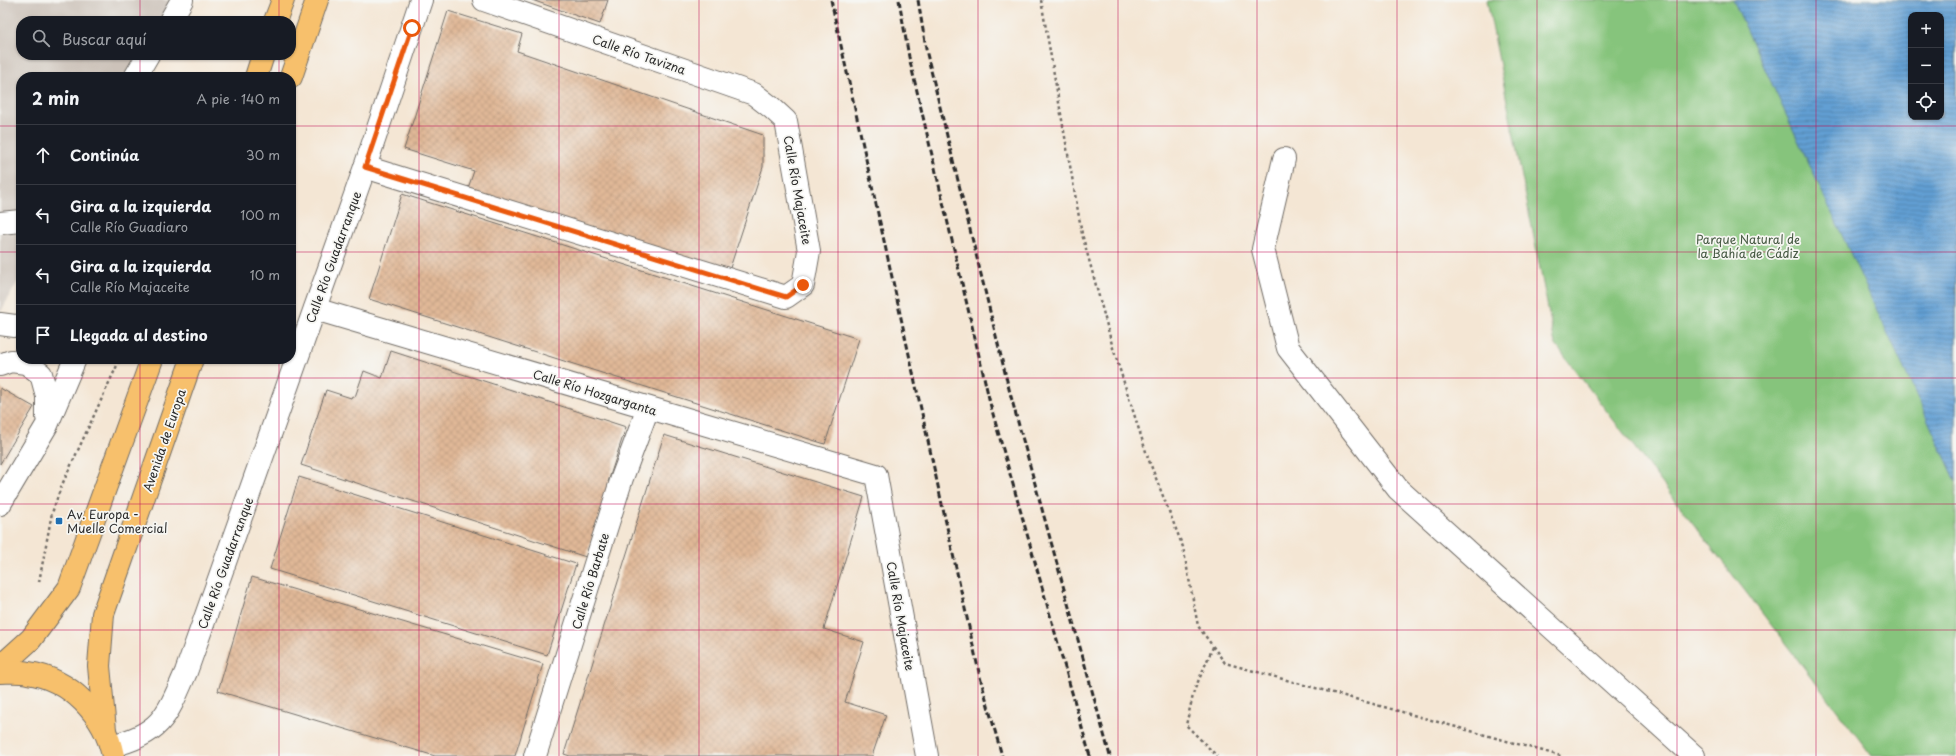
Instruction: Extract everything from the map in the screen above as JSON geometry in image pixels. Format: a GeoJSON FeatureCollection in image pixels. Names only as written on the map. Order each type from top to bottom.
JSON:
{"type":"FeatureCollection","features":[{"type":"Feature","properties":{"kind":"main road"},"geometry":{"type":"LineString","coordinates":[[277,16],[283,0]]}},
{"type":"Feature","properties":{"kind":"main road"},"geometry":{"type":"LineString","coordinates":[[296,60],[317,0]]}},
{"type":"Feature","properties":{"kind":"main road"},"geometry":{"type":"LineString","coordinates":[[258,72],[261,60]]}},
{"type":"Feature","properties":{"kind":"main road"},"geometry":{"type":"LineString","coordinates":[[292,72],[296,60]]}},
{"type":"Feature","properties":{"kind":"main road"},"geometry":{"type":"LineString","coordinates":[[0,667],[31,639],[69,588],[150,364]]}},
{"type":"Feature","properties":{"kind":"main road","name":"Avenida de Europa"},"geometry":{"type":"LineString","coordinates":[[109,744],[99,666],[103,614],[190,364]]}},
{"type":"Feature","properties":{"kind":"main road"},"geometry":{"type":"LineString","coordinates":[[0,672],[28,673],[59,683],[86,703],[109,744]]}},
{"type":"Feature","properties":{"kind":"street"},"geometry":{"type":"LineString","coordinates":[[173,16],[182,0]]}},
{"type":"Feature","properties":{"kind":"street","name":"Calle Río Guadarranque"},"geometry":{"type":"LineString","coordinates":[[296,362],[365,167],[421,0]]}},
{"type":"Feature","properties":{"kind":"street","name":"Calle Río Tavizna"},"geometry":{"type":"LineString","coordinates":[[484,0],[754,94],[786,121]]}},
{"type":"Feature","properties":{"kind":"street"},"geometry":{"type":"LineString","coordinates":[[138,72],[145,60]]}},
{"type":"Feature","properties":{"kind":"street","name":"Calle Río Majaceite"},"geometry":{"type":"LineString","coordinates":[[365,167],[786,297],[803,285],[809,251],[786,121]]}},
{"type":"Feature","properties":{"kind":"street"},"geometry":{"type":"LineString","coordinates":[[1284,159],[1263,249],[1288,348],[1398,490],[1694,756]]}},
{"type":"Feature","properties":{"kind":"street"},"geometry":{"type":"LineString","coordinates":[[0,223],[16,221]]}},
{"type":"Feature","properties":{"kind":"street","name":"Calle Río Hozgarganta"},"geometry":{"type":"LineString","coordinates":[[315,309],[876,475]]}},
{"type":"Feature","properties":{"kind":"street"},"geometry":{"type":"LineString","coordinates":[[0,324],[16,326]]}},
{"type":"Feature","properties":{"kind":"street"},"geometry":{"type":"LineString","coordinates":[[0,365],[16,361]]}},
{"type":"Feature","properties":{"kind":"street"},"geometry":{"type":"LineString","coordinates":[[28,364],[41,374],[47,396],[46,424]]}},
{"type":"Feature","properties":{"kind":"street"},"geometry":{"type":"LineString","coordinates":[[0,504],[46,424],[73,364]]}},
{"type":"Feature","properties":{"kind":"street","name":"Calle Río Guadarranque"},"geometry":{"type":"LineString","coordinates":[[109,744],[134,740],[157,726],[173,702],[186,672],[295,364]]}},
{"type":"Feature","properties":{"kind":"street","name":"Calle Río Barbate"},"geometry":{"type":"LineString","coordinates":[[535,756],[622,478],[648,408]]}},
{"type":"Feature","properties":{"kind":"street","name":"Calle Río Majaceite"},"geometry":{"type":"LineString","coordinates":[[876,475],[927,756]]}},
{"type":"Feature","properties":{"kind":"path"},"geometry":{"type":"LineString","coordinates":[[1041,0],[1082,234],[1113,348],[1148,458],[1184,547],[1198,626],[1225,663],[1561,756]]}},
{"type":"Feature","properties":{"kind":"path"},"geometry":{"type":"LineString","coordinates":[[36,589],[39,582],[52,513],[61,486],[118,364]]}},
{"type":"Feature","properties":{"kind":"path"},"geometry":{"type":"LineString","coordinates":[[1213,647],[1194,691],[1186,725],[1217,756]]}},
{"type":"Feature","properties":{"kind":"shaded area"},"geometry":{"type":"Polygon","coordinates":[[[0,0],[176,0],[167,16],[16,16],[16,60],[142,60],[135,72],[16,72],[16,285],[0,313],[0,0]]]}},
{"type":"Feature","properties":{"kind":"green space","name":"Parque Natural de la Bahía de Cádiz"},"geometry":{"type":"Polygon","coordinates":[[[1487,0],[1956,0],[1956,756],[1872,756],[1555,344],[1487,0]]]}},
{"type":"Feature","properties":{"kind":"water"},"geometry":{"type":"Polygon","coordinates":[[[1733,0],[1956,0],[1956,481],[1733,0]]]}},
{"type":"Feature","properties":{"kind":"building"},"geometry":{"type":"Polygon","coordinates":[[[532,0],[608,0],[600,24],[532,0]]]}},
{"type":"Feature","properties":{"kind":"building"},"geometry":{"type":"Polygon","coordinates":[[[448,11],[522,34],[517,51],[763,135],[763,167],[728,274],[467,191],[474,171],[404,149],[448,11]]]}},
{"type":"Feature","properties":{"kind":"building"},"geometry":{"type":"Polygon","coordinates":[[[402,194],[859,339],[825,444],[369,299],[402,194]]]}},
{"type":"Feature","properties":{"kind":"building"},"geometry":{"type":"Polygon","coordinates":[[[391,351],[626,427],[608,482],[611,482],[586,557],[301,465],[326,390],[351,398],[352,396],[355,397],[364,371],[382,378],[391,351]]]}},
{"type":"Feature","properties":{"kind":"building"},"geometry":{"type":"Polygon","coordinates":[[[0,388],[34,407],[0,464],[0,388]]]}},
{"type":"Feature","properties":{"kind":"building"},"geometry":{"type":"Polygon","coordinates":[[[664,435],[864,497],[824,629],[864,642],[845,702],[886,715],[872,756],[570,756],[564,754],[664,435]]]}},
{"type":"Feature","properties":{"kind":"building"},"geometry":{"type":"Polygon","coordinates":[[[299,477],[576,564],[547,655],[270,569],[299,477]]]}},
{"type":"Feature","properties":{"kind":"building"},"geometry":{"type":"Polygon","coordinates":[[[252,577],[543,664],[515,756],[435,756],[218,691],[252,577]]]}},
{"type":"Feature","properties":{"kind":"railway"},"geometry":{"type":"LineString","coordinates":[[831,0],[980,677],[1002,756]]}},
{"type":"Feature","properties":{"kind":"railway"},"geometry":{"type":"LineString","coordinates":[[899,0],[909,57],[991,407],[1090,756]]}},
{"type":"Feature","properties":{"kind":"railway"},"geometry":{"type":"LineString","coordinates":[[918,0],[927,54],[1010,393],[1110,756]]}},
{"type":"Feature","properties":{"kind":"place","name":"Av. Europa - Muelle Comercial"},"geometry":{"type":"Point","coordinates":[59,521]}},
{"type":"Feature","properties":{"kind":"route"},"geometry":{"type":"LineString","coordinates":[[412,28],[365,167],[786,297],[803,285]]}}]}
